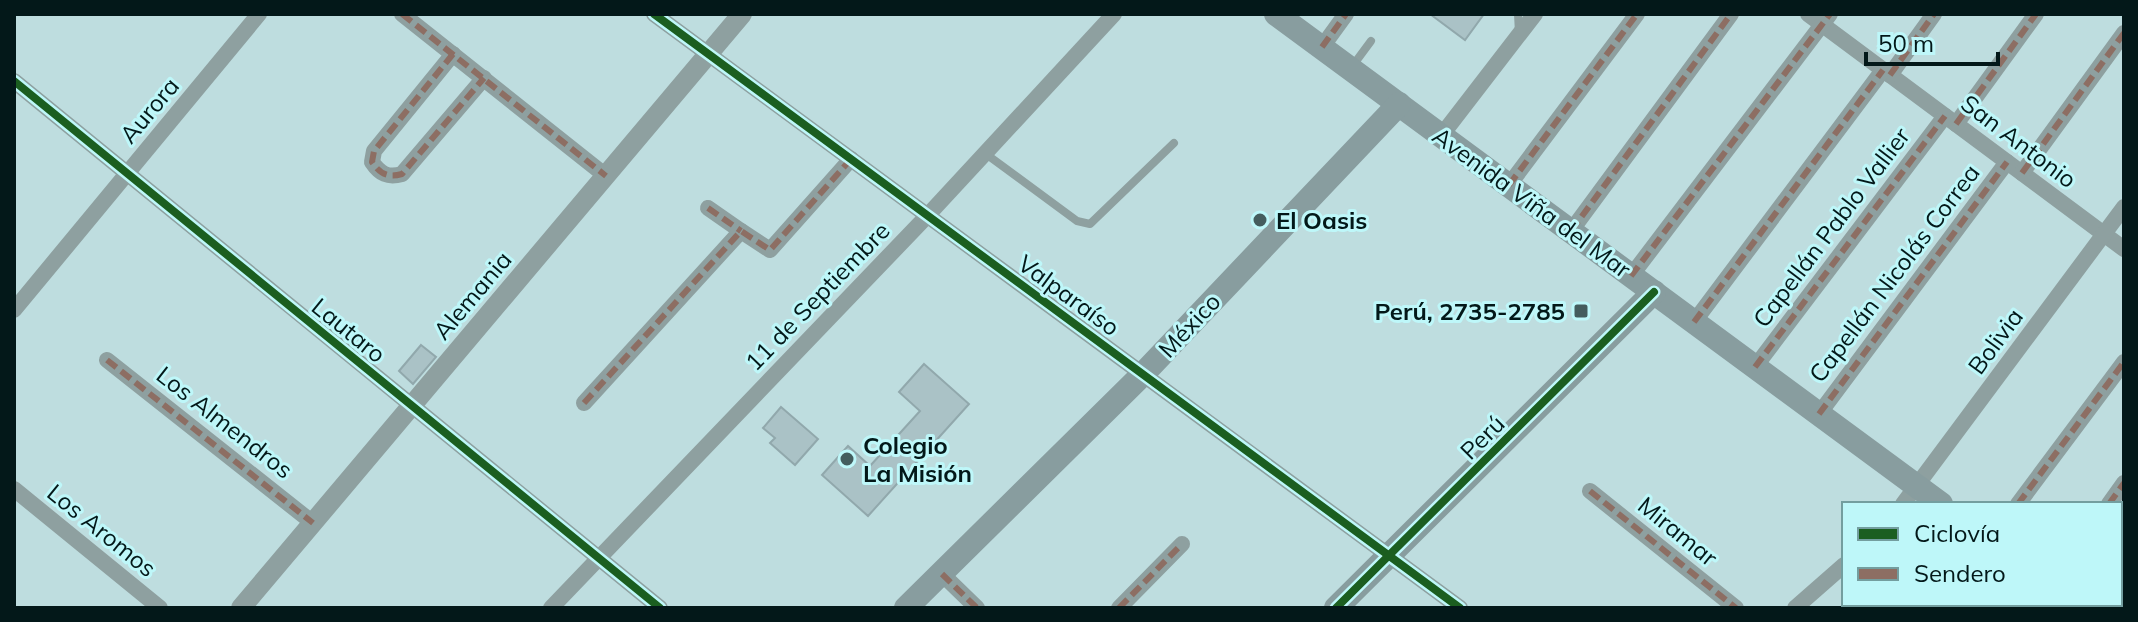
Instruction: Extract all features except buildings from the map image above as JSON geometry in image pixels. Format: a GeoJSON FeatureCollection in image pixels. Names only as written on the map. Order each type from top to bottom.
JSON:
{"type":"FeatureCollection","features":[{"type":"Feature","properties":{"kind":"main road","name":"Avenida Viña del Mar"},"geometry":{"type":"LineString","coordinates":[[1276,14],[1819,414],[1911,495],[1934,502]]}},
{"type":"Feature","properties":{"kind":"main road","name":"México"},"geometry":{"type":"LineString","coordinates":[[906,608],[1143,374],[1399,104]]}},
{"type":"Feature","properties":{"kind":"main road","name":"Perú"},"geometry":{"type":"LineString","coordinates":[[1336,608],[1391,557],[1654,292]]}},
{"type":"Feature","properties":{"kind":"street","name":"Aurora"},"geometry":{"type":"LineString","coordinates":[[14,310],[259,14]]}},
{"type":"Feature","properties":{"kind":"street"},"geometry":{"type":"LineString","coordinates":[[402,14],[606,176]]}},
{"type":"Feature","properties":{"kind":"street","name":"Valparaíso"},"geometry":{"type":"LineString","coordinates":[[654,14],[1460,608]]}},
{"type":"Feature","properties":{"kind":"street","name":"Alemania"},"geometry":{"type":"LineString","coordinates":[[241,608],[742,14]]}},
{"type":"Feature","properties":{"kind":"street","name":"11 de Septiembre"},"geometry":{"type":"LineString","coordinates":[[551,608],[928,215],[1114,14]]}},
{"type":"Feature","properties":{"kind":"street"},"geometry":{"type":"LineString","coordinates":[[1322,47],[1346,14]]}},
{"type":"Feature","properties":{"kind":"street"},"geometry":{"type":"LineString","coordinates":[[1441,136],[1535,14]]}},
{"type":"Feature","properties":{"kind":"street"},"geometry":{"type":"LineString","coordinates":[[1509,185],[1637,14]]}},
{"type":"Feature","properties":{"kind":"street"},"geometry":{"type":"LineString","coordinates":[[1571,231],[1731,14]]}},
{"type":"Feature","properties":{"kind":"street"},"geometry":{"type":"LineString","coordinates":[[1694,322],[1934,14]]}},
{"type":"Feature","properties":{"kind":"street","name":"Capellán Pablo Vallier"},"geometry":{"type":"LineString","coordinates":[[1755,367],[2036,14]]}},
{"type":"Feature","properties":{"kind":"street"},"geometry":{"type":"LineString","coordinates":[[1631,276],[1820,17]]}},
{"type":"Feature","properties":{"kind":"street","name":"San Antonio"},"geometry":{"type":"LineString","coordinates":[[1820,17],[1886,72],[2124,249]]}},
{"type":"Feature","properties":{"kind":"street"},"geometry":{"type":"LineString","coordinates":[[2022,173],[2124,33]]}},
{"type":"Feature","properties":{"kind":"street"},"geometry":{"type":"LineString","coordinates":[[453,54],[374,151],[372,162],[379,172],[393,177],[402,174],[484,78]]}},
{"type":"Feature","properties":{"kind":"street","name":"Lautaro"},"geometry":{"type":"LineString","coordinates":[[14,81],[660,608]]}},
{"type":"Feature","properties":{"kind":"street"},"geometry":{"type":"LineString","coordinates":[[708,208],[770,250],[851,159]]}},
{"type":"Feature","properties":{"kind":"street","name":"Capellán Nicolás Correa"},"geometry":{"type":"LineString","coordinates":[[1819,414],[2007,162]]}},
{"type":"Feature","properties":{"kind":"street","name":"Bolivia"},"geometry":{"type":"LineString","coordinates":[[1911,495],[2124,207]]}},
{"type":"Feature","properties":{"kind":"street"},"geometry":{"type":"LineString","coordinates":[[584,403],[741,231]]}},
{"type":"Feature","properties":{"kind":"street","name":"Los Almendros"},"geometry":{"type":"LineString","coordinates":[[107,360],[313,523]]}},
{"type":"Feature","properties":{"kind":"street"},"geometry":{"type":"LineString","coordinates":[[2019,502],[2124,362]]}},
{"type":"Feature","properties":{"kind":"street"},"geometry":{"type":"LineString","coordinates":[[2110,502],[2124,483]]}},
{"type":"Feature","properties":{"kind":"street","name":"Los Aromos"},"geometry":{"type":"LineString","coordinates":[[14,489],[160,608]]}},
{"type":"Feature","properties":{"kind":"street","name":"Miramar"},"geometry":{"type":"LineString","coordinates":[[1590,491],[1736,608]]}},
{"type":"Feature","properties":{"kind":"street"},"geometry":{"type":"LineString","coordinates":[[1119,608],[1182,544]]}},
{"type":"Feature","properties":{"kind":"street"},"geometry":{"type":"LineString","coordinates":[[1795,608],[1842,567]]}},
{"type":"Feature","properties":{"kind":"street"},"geometry":{"type":"LineString","coordinates":[[942,574],[977,608]]}},
{"type":"Feature","properties":{"kind":"lane"},"geometry":{"type":"LineString","coordinates":[[1518,14],[1519,35]]}},
{"type":"Feature","properties":{"kind":"lane"},"geometry":{"type":"LineString","coordinates":[[1350,69],[1371,41]]}},
{"type":"Feature","properties":{"kind":"lane"},"geometry":{"type":"LineString","coordinates":[[985,153],[1077,221],[1090,224],[1174,143]]}},
{"type":"Feature","properties":{"kind":"marked path"},"geometry":{"type":"LineString","coordinates":[[402,14],[606,176]]}},
{"type":"Feature","properties":{"kind":"marked path"},"geometry":{"type":"LineString","coordinates":[[1322,47],[1346,14]]}},
{"type":"Feature","properties":{"kind":"marked path"},"geometry":{"type":"LineString","coordinates":[[1509,185],[1637,14]]}},
{"type":"Feature","properties":{"kind":"marked path"},"geometry":{"type":"LineString","coordinates":[[1571,231],[1731,14]]}},
{"type":"Feature","properties":{"kind":"marked path"},"geometry":{"type":"LineString","coordinates":[[1631,276],[1830,14]]}},
{"type":"Feature","properties":{"kind":"marked path"},"geometry":{"type":"LineString","coordinates":[[1890,75],[1934,14]]}},
{"type":"Feature","properties":{"kind":"marked path"},"geometry":{"type":"LineString","coordinates":[[1956,124],[2036,14]]}},
{"type":"Feature","properties":{"kind":"marked path"},"geometry":{"type":"LineString","coordinates":[[2022,173],[2124,33]]}},
{"type":"Feature","properties":{"kind":"marked path"},"geometry":{"type":"LineString","coordinates":[[453,54],[374,151],[372,162],[381,172],[393,176],[402,174],[484,78]]}},
{"type":"Feature","properties":{"kind":"marked path"},"geometry":{"type":"LineString","coordinates":[[1694,322],[1883,70]]}},
{"type":"Feature","properties":{"kind":"marked path"},"geometry":{"type":"LineString","coordinates":[[1755,367],[1945,116]]}},
{"type":"Feature","properties":{"kind":"marked path"},"geometry":{"type":"LineString","coordinates":[[584,403],[741,231],[770,250],[851,159]]}},
{"type":"Feature","properties":{"kind":"marked path"},"geometry":{"type":"LineString","coordinates":[[1819,414],[2007,162]]}},
{"type":"Feature","properties":{"kind":"marked path"},"geometry":{"type":"LineString","coordinates":[[708,208],[741,231]]}},
{"type":"Feature","properties":{"kind":"marked path"},"geometry":{"type":"LineString","coordinates":[[107,360],[313,523]]}},
{"type":"Feature","properties":{"kind":"marked path"},"geometry":{"type":"LineString","coordinates":[[2019,502],[2124,362]]}},
{"type":"Feature","properties":{"kind":"marked path"},"geometry":{"type":"LineString","coordinates":[[2110,502],[2124,483]]}},
{"type":"Feature","properties":{"kind":"marked path"},"geometry":{"type":"LineString","coordinates":[[1590,491],[1736,608]]}},
{"type":"Feature","properties":{"kind":"marked path"},"geometry":{"type":"LineString","coordinates":[[1119,608],[1182,544]]}},
{"type":"Feature","properties":{"kind":"marked path"},"geometry":{"type":"LineString","coordinates":[[942,574],[977,608]]}},
{"type":"Feature","properties":{"kind":"cycle path"},"geometry":{"type":"LineString","coordinates":[[654,14],[1460,608]]}},
{"type":"Feature","properties":{"kind":"cycle path"},"geometry":{"type":"LineString","coordinates":[[14,81],[660,608]]}},
{"type":"Feature","properties":{"kind":"cycle path"},"geometry":{"type":"LineString","coordinates":[[1336,608],[1654,292]]}},
{"type":"Feature","properties":{"kind":"place","name":"El Oasis"},"geometry":{"type":"Point","coordinates":[1260,220]}},
{"type":"Feature","properties":{"kind":"place","name":"Perú, 2735-2785"},"geometry":{"type":"Point","coordinates":[1581,311]}},
{"type":"Feature","properties":{"kind":"place","name":"Colegio La Misión"},"geometry":{"type":"Point","coordinates":[847,459]}}]}
